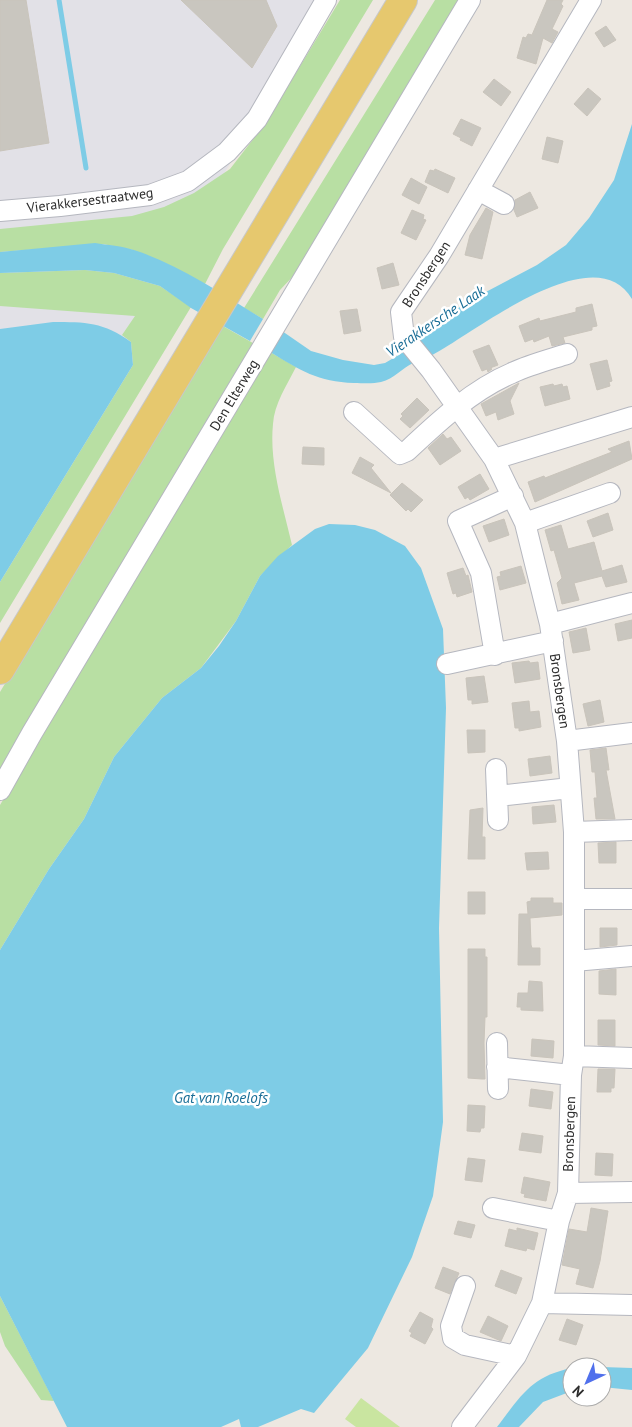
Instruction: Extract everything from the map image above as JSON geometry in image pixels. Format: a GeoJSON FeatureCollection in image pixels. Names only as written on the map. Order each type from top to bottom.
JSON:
{"type":"FeatureCollection","features":[{"type":"Feature","properties":{"kind":"main road"},"geometry":{"type":"LineString","coordinates":[[0,670],[403,0]]}},
{"type":"Feature","properties":{"kind":"street","name":"Vierakkersestraatweg"},"geometry":{"type":"LineString","coordinates":[[0,211],[150,195],[188,182],[227,152],[257,119],[326,0]]}},
{"type":"Feature","properties":{"kind":"street","name":"Den Elterweg"},"geometry":{"type":"LineString","coordinates":[[0,790],[37,724],[470,0]]}},
{"type":"Feature","properties":{"kind":"street","name":"Bronsbergen"},"geometry":{"type":"LineString","coordinates":[[463,1427],[516,1356],[542,1303],[568,1193],[574,961],[574,832],[567,741],[551,633],[525,523],[494,460],[432,370],[404,337],[401,312],[439,256],[591,0]]}},
{"type":"Feature","properties":{"kind":"street"},"geometry":{"type":"LineString","coordinates":[[478,190],[504,204]]}},
{"type":"Feature","properties":{"kind":"street"},"geometry":{"type":"LineString","coordinates":[[354,412],[400,454],[407,451],[458,407],[512,372],[566,354]]}},
{"type":"Feature","properties":{"kind":"street"},"geometry":{"type":"LineString","coordinates":[[494,460],[632,417]]}},
{"type":"Feature","properties":{"kind":"street"},"geometry":{"type":"LineString","coordinates":[[525,523],[610,493]]}},
{"type":"Feature","properties":{"kind":"street"},"geometry":{"type":"LineString","coordinates":[[495,655],[480,572],[458,521],[513,496]]}},
{"type":"Feature","properties":{"kind":"street","name":"Bronsbergen"},"geometry":{"type":"LineString","coordinates":[[448,664],[495,655],[632,603]]}},
{"type":"Feature","properties":{"kind":"street","name":"Bronsbergen"},"geometry":{"type":"LineString","coordinates":[[567,741],[632,733]]}},
{"type":"Feature","properties":{"kind":"street"},"geometry":{"type":"LineString","coordinates":[[496,769],[498,820]]}},
{"type":"Feature","properties":{"kind":"street"},"geometry":{"type":"LineString","coordinates":[[498,796],[570,788]]}},
{"type":"Feature","properties":{"kind":"street"},"geometry":{"type":"LineString","coordinates":[[574,832],[632,830]]}},
{"type":"Feature","properties":{"kind":"street"},"geometry":{"type":"LineString","coordinates":[[574,899],[632,899]]}},
{"type":"Feature","properties":{"kind":"street"},"geometry":{"type":"LineString","coordinates":[[574,961],[632,956]]}},
{"type":"Feature","properties":{"kind":"street"},"geometry":{"type":"LineString","coordinates":[[497,1043],[498,1088]]}},
{"type":"Feature","properties":{"kind":"street"},"geometry":{"type":"LineString","coordinates":[[497,1067],[572,1065],[632,1058]]}},
{"type":"Feature","properties":{"kind":"street"},"geometry":{"type":"LineString","coordinates":[[568,1193],[632,1192]]}},
{"type":"Feature","properties":{"kind":"street"},"geometry":{"type":"LineString","coordinates":[[493,1208],[560,1221]]}},
{"type":"Feature","properties":{"kind":"street"},"geometry":{"type":"LineString","coordinates":[[465,1286],[451,1326],[453,1338],[465,1345],[516,1356]]}},
{"type":"Feature","properties":{"kind":"street"},"geometry":{"type":"LineString","coordinates":[[542,1303],[632,1305]]}},
{"type":"Feature","properties":{"kind":"shaded area"},"geometry":{"type":"Polygon","coordinates":[[[0,0],[324,0],[40,494],[0,555],[0,0]]]}},
{"type":"Feature","properties":{"kind":"green space"},"geometry":{"type":"Polygon","coordinates":[[[340,0],[373,0],[223,249],[205,284],[133,250],[103,244],[0,252],[0,229],[132,216],[164,207],[194,193],[230,169],[265,124],[340,0]]]}},
{"type":"Feature","properties":{"kind":"green space"},"geometry":{"type":"Polygon","coordinates":[[[435,0],[463,0],[298,271],[280,290],[263,319],[244,308],[435,0]]]}},
{"type":"Feature","properties":{"kind":"green space"},"geometry":{"type":"Polygon","coordinates":[[[85,270],[114,273],[160,286],[191,307],[0,623],[0,582],[133,365],[131,342],[122,335],[135,316],[0,306],[0,273],[85,270]]]}},
{"type":"Feature","properties":{"kind":"green space"},"geometry":{"type":"Polygon","coordinates":[[[221,325],[258,346],[0,775],[0,692],[221,325]]]}},
{"type":"Feature","properties":{"kind":"green space"},"geometry":{"type":"Polygon","coordinates":[[[270,352],[296,367],[276,409],[272,439],[275,470],[292,545],[260,576],[236,621],[201,668],[162,698],[114,757],[84,819],[49,869],[0,950],[0,805],[270,352]]]}},
{"type":"Feature","properties":{"kind":"green space"},"geometry":{"type":"Polygon","coordinates":[[[0,1296],[54,1401],[41,1400],[5,1346],[0,1332],[0,1296]]]}},
{"type":"Feature","properties":{"kind":"green space"},"geometry":{"type":"Polygon","coordinates":[[[361,1398],[400,1427],[356,1427],[345,1419],[361,1398]]]}},
{"type":"Feature","properties":{"kind":"water"},"geometry":{"type":"Polygon","coordinates":[[[632,124],[632,299],[615,282],[591,278],[564,282],[534,294],[432,355],[409,365],[386,381],[378,383],[330,380],[310,374],[270,352],[282,331],[311,351],[343,360],[374,365],[385,363],[409,349],[422,335],[465,303],[537,265],[566,245],[589,218],[614,180],[632,124]]]}},
{"type":"Feature","properties":{"kind":"water"},"geometry":{"type":"Polygon","coordinates":[[[95,243],[129,249],[151,256],[200,281],[263,319],[250,341],[191,308],[160,286],[114,273],[85,270],[0,273],[0,252],[95,243]]]}},
{"type":"Feature","properties":{"kind":"water"},"geometry":{"type":"Polygon","coordinates":[[[53,322],[94,324],[112,330],[131,342],[133,365],[0,582],[0,329],[53,322]]]}},
{"type":"Feature","properties":{"kind":"water","name":"Gat van Roelofs"},"geometry":{"type":"Polygon","coordinates":[[[329,524],[355,525],[375,530],[405,546],[421,568],[443,629],[446,708],[439,928],[443,1122],[433,1196],[412,1257],[368,1348],[314,1413],[301,1409],[258,1427],[241,1427],[239,1419],[221,1427],[67,1427],[0,1296],[0,950],[49,869],[84,819],[114,757],[162,698],[201,668],[219,646],[236,621],[260,576],[278,556],[315,529],[329,524]]]}},
{"type":"Feature","properties":{"kind":"water"},"geometry":{"type":"Polygon","coordinates":[[[612,1367],[632,1368],[632,1390],[612,1388],[612,1367]]]}},
{"type":"Feature","properties":{"kind":"water"},"geometry":{"type":"Polygon","coordinates":[[[562,1371],[562,1395],[543,1402],[519,1427],[497,1427],[528,1389],[546,1376],[562,1371]]]}},
{"type":"Feature","properties":{"kind":"building"},"geometry":{"type":"Polygon","coordinates":[[[0,0],[26,0],[49,143],[0,151],[0,0]]]}},
{"type":"Feature","properties":{"kind":"building"},"geometry":{"type":"Polygon","coordinates":[[[181,0],[266,0],[277,26],[252,68],[181,0]]]}},
{"type":"Feature","properties":{"kind":"building"},"geometry":{"type":"Polygon","coordinates":[[[547,0],[563,0],[561,4],[563,6],[552,29],[558,32],[552,43],[543,38],[536,64],[517,58],[523,37],[526,38],[528,34],[532,35],[547,0]]]}},
{"type":"Feature","properties":{"kind":"building"},"geometry":{"type":"Polygon","coordinates":[[[606,26],[616,40],[604,47],[595,33],[606,26]]]}},
{"type":"Feature","properties":{"kind":"building"},"geometry":{"type":"Polygon","coordinates":[[[494,79],[511,92],[501,106],[483,92],[494,79]]]}},
{"type":"Feature","properties":{"kind":"building"},"geometry":{"type":"Polygon","coordinates":[[[588,88],[601,99],[587,116],[574,104],[588,88]]]}},
{"type":"Feature","properties":{"kind":"building"},"geometry":{"type":"Polygon","coordinates":[[[461,119],[481,128],[472,146],[453,134],[461,119]]]}},
{"type":"Feature","properties":{"kind":"building"},"geometry":{"type":"Polygon","coordinates":[[[547,137],[563,141],[558,163],[542,159],[547,137]]]}},
{"type":"Feature","properties":{"kind":"building"},"geometry":{"type":"Polygon","coordinates":[[[435,169],[455,178],[448,193],[425,182],[430,170],[434,171],[435,169]]]}},
{"type":"Feature","properties":{"kind":"building"},"geometry":{"type":"Polygon","coordinates":[[[411,178],[427,187],[419,204],[402,195],[411,178]]]}},
{"type":"Feature","properties":{"kind":"building"},"geometry":{"type":"Polygon","coordinates":[[[530,192],[538,208],[517,217],[514,210],[515,200],[530,192]]]}},
{"type":"Feature","properties":{"kind":"building"},"geometry":{"type":"Polygon","coordinates":[[[486,208],[493,212],[482,259],[465,255],[470,235],[486,208]]]}},
{"type":"Feature","properties":{"kind":"building"},"geometry":{"type":"Polygon","coordinates":[[[412,210],[424,215],[423,219],[426,220],[416,240],[401,233],[412,210]]]}},
{"type":"Feature","properties":{"kind":"building"},"geometry":{"type":"Polygon","coordinates":[[[393,263],[399,285],[382,289],[377,268],[393,263]]]}},
{"type":"Feature","properties":{"kind":"building"},"geometry":{"type":"Polygon","coordinates":[[[592,304],[597,326],[592,327],[592,330],[563,337],[565,343],[552,346],[549,336],[534,342],[533,339],[525,342],[519,326],[539,318],[540,321],[576,312],[576,308],[592,304]]]}},
{"type":"Feature","properties":{"kind":"building"},"geometry":{"type":"Polygon","coordinates":[[[357,309],[361,331],[344,334],[340,311],[357,309]]]}},
{"type":"Feature","properties":{"kind":"building"},"geometry":{"type":"Polygon","coordinates":[[[489,345],[498,365],[490,368],[492,369],[488,372],[487,369],[482,371],[473,351],[489,345]]]}},
{"type":"Feature","properties":{"kind":"building"},"geometry":{"type":"Polygon","coordinates":[[[607,360],[612,381],[609,382],[610,386],[597,390],[590,364],[607,360]]]}},
{"type":"Feature","properties":{"kind":"building"},"geometry":{"type":"Polygon","coordinates":[[[519,383],[510,401],[514,414],[498,420],[496,412],[486,416],[481,404],[519,383]]]}},
{"type":"Feature","properties":{"kind":"building"},"geometry":{"type":"Polygon","coordinates":[[[553,384],[554,386],[562,384],[563,387],[567,386],[570,399],[545,406],[540,387],[553,384]]]}},
{"type":"Feature","properties":{"kind":"building"},"geometry":{"type":"Polygon","coordinates":[[[417,398],[429,410],[410,428],[400,419],[403,416],[401,414],[417,398]]]}},
{"type":"Feature","properties":{"kind":"building"},"geometry":{"type":"Polygon","coordinates":[[[443,434],[447,439],[451,437],[461,451],[440,465],[428,448],[443,434]]]}},
{"type":"Feature","properties":{"kind":"building"},"geometry":{"type":"Polygon","coordinates":[[[629,441],[632,459],[535,502],[528,482],[544,476],[545,478],[612,452],[608,449],[629,441]]]}},
{"type":"Feature","properties":{"kind":"building"},"geometry":{"type":"Polygon","coordinates":[[[303,447],[324,448],[324,465],[302,464],[303,447]]]}},
{"type":"Feature","properties":{"kind":"building"},"geometry":{"type":"Polygon","coordinates":[[[360,457],[374,465],[371,468],[391,493],[352,473],[360,457]]]}},
{"type":"Feature","properties":{"kind":"building"},"geometry":{"type":"Polygon","coordinates":[[[480,474],[489,489],[470,500],[468,497],[465,499],[458,487],[480,474]]]}},
{"type":"Feature","properties":{"kind":"building"},"geometry":{"type":"Polygon","coordinates":[[[402,483],[423,500],[411,512],[408,509],[406,511],[390,495],[402,483]]]}},
{"type":"Feature","properties":{"kind":"building"},"geometry":{"type":"Polygon","coordinates":[[[608,513],[613,530],[593,537],[587,521],[608,513]]]}},
{"type":"Feature","properties":{"kind":"building"},"geometry":{"type":"Polygon","coordinates":[[[504,519],[509,535],[489,542],[483,526],[504,519]]]}},
{"type":"Feature","properties":{"kind":"building"},"geometry":{"type":"Polygon","coordinates":[[[561,525],[568,549],[594,542],[602,571],[622,565],[627,582],[606,587],[602,576],[574,583],[579,600],[562,604],[557,583],[562,578],[554,550],[551,551],[545,530],[561,525]]]}},
{"type":"Feature","properties":{"kind":"building"},"geometry":{"type":"Polygon","coordinates":[[[521,566],[526,583],[500,590],[497,577],[501,576],[500,572],[521,566]]]}},
{"type":"Feature","properties":{"kind":"building"},"geometry":{"type":"Polygon","coordinates":[[[463,568],[466,576],[468,575],[472,592],[457,597],[456,593],[453,594],[447,573],[463,568]]]}},
{"type":"Feature","properties":{"kind":"building"},"geometry":{"type":"Polygon","coordinates":[[[632,620],[632,638],[618,641],[615,624],[632,620]]]}},
{"type":"Feature","properties":{"kind":"building"},"geometry":{"type":"Polygon","coordinates":[[[586,628],[590,650],[573,653],[569,632],[586,628]]]}},
{"type":"Feature","properties":{"kind":"building"},"geometry":{"type":"Polygon","coordinates":[[[529,661],[530,663],[538,662],[540,679],[515,683],[512,663],[529,661]]]}},
{"type":"Feature","properties":{"kind":"building"},"geometry":{"type":"Polygon","coordinates":[[[484,676],[488,702],[472,704],[472,700],[468,700],[466,678],[484,676]]]}},
{"type":"Feature","properties":{"kind":"building"},"geometry":{"type":"Polygon","coordinates":[[[600,700],[604,722],[588,726],[583,704],[600,700]]]}},
{"type":"Feature","properties":{"kind":"building"},"geometry":{"type":"Polygon","coordinates":[[[529,701],[530,712],[539,711],[541,727],[519,731],[519,728],[515,728],[512,703],[529,701]]]}},
{"type":"Feature","properties":{"kind":"building"},"geometry":{"type":"Polygon","coordinates":[[[467,730],[485,730],[485,752],[468,753],[467,730]]]}},
{"type":"Feature","properties":{"kind":"building"},"geometry":{"type":"Polygon","coordinates":[[[606,748],[609,770],[606,770],[615,819],[596,819],[594,798],[597,798],[595,772],[592,772],[590,750],[606,748]]]}},
{"type":"Feature","properties":{"kind":"building"},"geometry":{"type":"Polygon","coordinates":[[[550,756],[552,773],[530,776],[528,759],[550,756]]]}},
{"type":"Feature","properties":{"kind":"building"},"geometry":{"type":"Polygon","coordinates":[[[554,805],[556,822],[533,824],[532,807],[554,805]]]}},
{"type":"Feature","properties":{"kind":"building"},"geometry":{"type":"Polygon","coordinates":[[[483,808],[482,837],[485,837],[485,859],[468,859],[470,810],[483,808]]]}},
{"type":"Feature","properties":{"kind":"building"},"geometry":{"type":"Polygon","coordinates":[[[616,842],[616,863],[599,863],[598,843],[616,842]]]}},
{"type":"Feature","properties":{"kind":"building"},"geometry":{"type":"Polygon","coordinates":[[[548,852],[549,869],[527,870],[525,853],[548,852]]]}},
{"type":"Feature","properties":{"kind":"building"},"geometry":{"type":"Polygon","coordinates":[[[468,892],[485,892],[485,914],[468,914],[468,892]]]}},
{"type":"Feature","properties":{"kind":"building"},"geometry":{"type":"Polygon","coordinates":[[[531,898],[553,898],[553,903],[562,903],[562,915],[530,918],[531,945],[532,948],[540,948],[540,965],[518,965],[519,914],[528,914],[527,902],[531,901],[531,898]]]}},
{"type":"Feature","properties":{"kind":"building"},"geometry":{"type":"Polygon","coordinates":[[[600,928],[617,928],[617,945],[600,947],[600,928]]]}},
{"type":"Feature","properties":{"kind":"building"},"geometry":{"type":"Polygon","coordinates":[[[468,949],[485,949],[485,957],[487,957],[487,1017],[485,1017],[484,1043],[485,1079],[468,1078],[468,949]]]}},
{"type":"Feature","properties":{"kind":"building"},"geometry":{"type":"Polygon","coordinates":[[[616,969],[616,995],[599,994],[599,971],[616,969]]]}},
{"type":"Feature","properties":{"kind":"building"},"geometry":{"type":"Polygon","coordinates":[[[529,981],[542,982],[543,1011],[521,1010],[521,1007],[517,1007],[518,993],[528,993],[529,981]]]}},
{"type":"Feature","properties":{"kind":"building"},"geometry":{"type":"Polygon","coordinates":[[[598,1020],[615,1020],[615,1046],[598,1045],[598,1020]]]}},
{"type":"Feature","properties":{"kind":"building"},"geometry":{"type":"Polygon","coordinates":[[[532,1039],[554,1041],[553,1058],[531,1056],[532,1039]]]}},
{"type":"Feature","properties":{"kind":"building"},"geometry":{"type":"Polygon","coordinates":[[[598,1069],[615,1069],[614,1088],[611,1088],[611,1092],[597,1092],[598,1069]]]}},
{"type":"Feature","properties":{"kind":"building"},"geometry":{"type":"Polygon","coordinates":[[[531,1089],[553,1092],[551,1109],[529,1106],[531,1089]]]}},
{"type":"Feature","properties":{"kind":"building"},"geometry":{"type":"Polygon","coordinates":[[[468,1105],[485,1106],[484,1128],[481,1128],[480,1132],[467,1131],[468,1105]]]}},
{"type":"Feature","properties":{"kind":"building"},"geometry":{"type":"Polygon","coordinates":[[[522,1133],[543,1136],[541,1153],[519,1150],[522,1133]]]}},
{"type":"Feature","properties":{"kind":"building"},"geometry":{"type":"Polygon","coordinates":[[[596,1153],[613,1154],[612,1176],[595,1175],[596,1153]]]}},
{"type":"Feature","properties":{"kind":"building"},"geometry":{"type":"Polygon","coordinates":[[[468,1158],[485,1160],[482,1182],[465,1180],[468,1158]]]}},
{"type":"Feature","properties":{"kind":"building"},"geometry":{"type":"Polygon","coordinates":[[[524,1177],[550,1182],[546,1201],[524,1197],[525,1194],[521,1193],[524,1177]]]}},
{"type":"Feature","properties":{"kind":"building"},"geometry":{"type":"Polygon","coordinates":[[[591,1208],[608,1211],[600,1261],[593,1288],[576,1284],[580,1269],[562,1265],[569,1229],[587,1232],[591,1208]]]}},
{"type":"Feature","properties":{"kind":"building"},"geometry":{"type":"Polygon","coordinates":[[[458,1221],[475,1225],[471,1238],[454,1234],[458,1221]]]}},
{"type":"Feature","properties":{"kind":"building"},"geometry":{"type":"Polygon","coordinates":[[[517,1228],[538,1233],[534,1250],[527,1248],[526,1251],[505,1246],[509,1229],[517,1231],[517,1228]]]}},
{"type":"Feature","properties":{"kind":"building"},"geometry":{"type":"Polygon","coordinates":[[[443,1267],[459,1273],[450,1294],[435,1288],[443,1267]]]}},
{"type":"Feature","properties":{"kind":"building"},"geometry":{"type":"Polygon","coordinates":[[[501,1270],[522,1278],[516,1294],[495,1286],[501,1270]]]}},
{"type":"Feature","properties":{"kind":"building"},"geometry":{"type":"Polygon","coordinates":[[[420,1312],[433,1319],[431,1327],[433,1329],[425,1344],[410,1336],[412,1333],[409,1331],[420,1312]]]}},
{"type":"Feature","properties":{"kind":"building"},"geometry":{"type":"Polygon","coordinates":[[[488,1316],[508,1326],[501,1341],[480,1332],[488,1316]]]}},
{"type":"Feature","properties":{"kind":"building"},"geometry":{"type":"Polygon","coordinates":[[[567,1319],[583,1325],[576,1345],[559,1340],[567,1319]]]}},
{"type":"Feature","properties":{"kind":"waterway"},"geometry":{"type":"LineString","coordinates":[[59,0],[86,168]]}},
{"type":"Feature","properties":{"kind":"water label","name":"Vierakkersche Laak"},"geometry":{"type":"Point","coordinates":[435,321]}}]}
